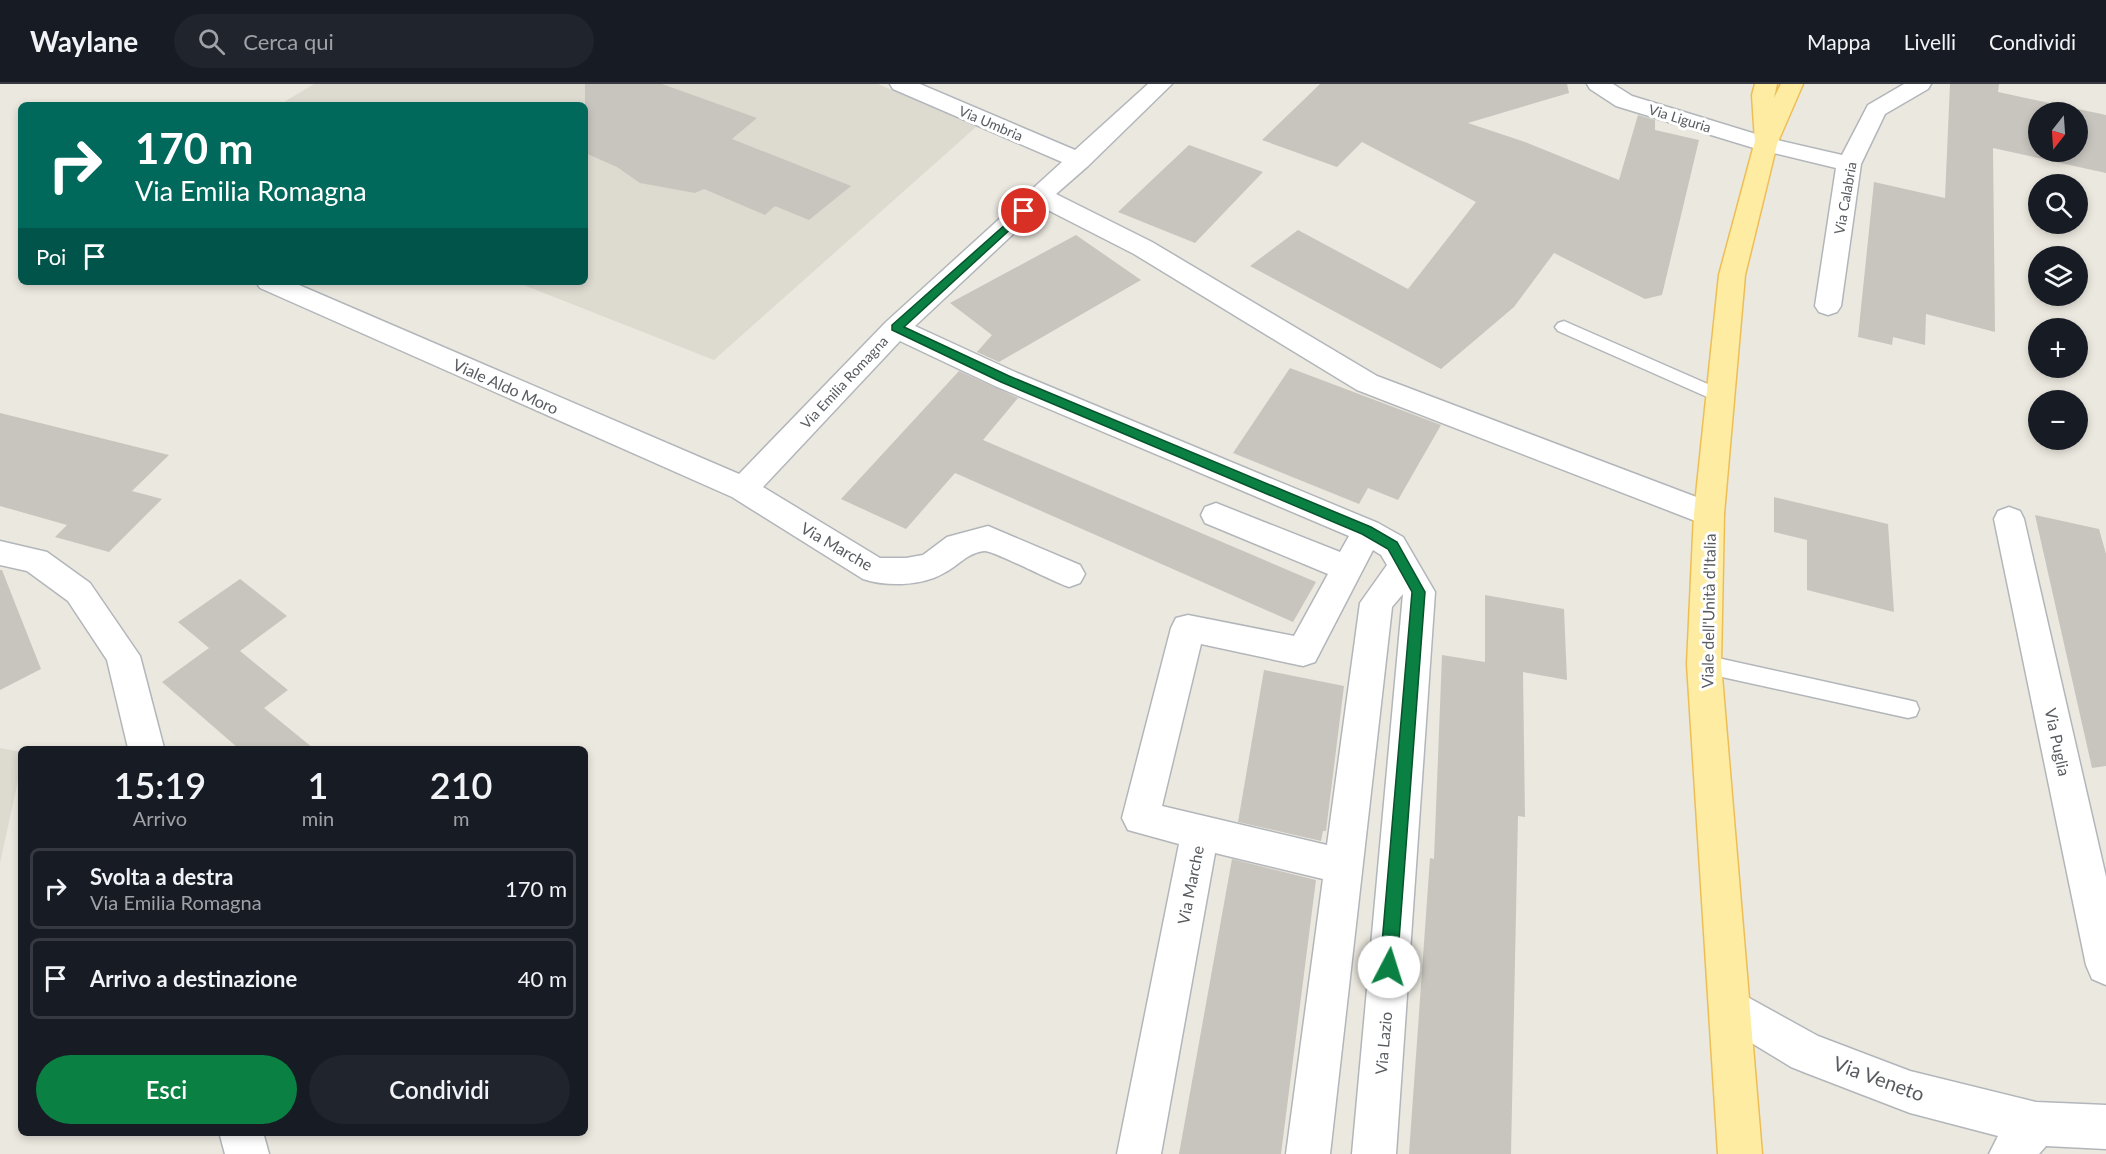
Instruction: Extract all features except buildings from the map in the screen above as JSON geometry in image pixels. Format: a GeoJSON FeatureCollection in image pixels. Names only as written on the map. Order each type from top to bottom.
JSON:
{"type":"FeatureCollection","features":[{"type":"Feature","properties":{"kind":"main road","name":"Viale dell'Unità d'Italia"},"geometry":{"type":"LineString","coordinates":[[1765,144],[1763,95],[1766,84]]}},
{"type":"Feature","properties":{"kind":"main road","name":"Viale dell'Unità d'Italia"},"geometry":{"type":"LineString","coordinates":[[1740,1154],[1704,664],[1709,514],[1732,275],[1765,144],[1792,84]]}},
{"type":"Feature","properties":{"kind":"street","name":"Via Emilia Romagna"},"geometry":{"type":"LineString","coordinates":[[743,489],[896,328],[1161,84]]}},
{"type":"Feature","properties":{"kind":"street","name":"Via Liguria"},"geometry":{"type":"LineString","coordinates":[[1598,84],[1624,101],[1765,144],[1849,164]]}},
{"type":"Feature","properties":{"kind":"street","name":"Via Calabria"},"geometry":{"type":"LineString","coordinates":[[1828,306],[1849,164],[1876,110],[1920,84]]}},
{"type":"Feature","properties":{"kind":"street","name":"Via Umbria"},"geometry":{"type":"LineString","coordinates":[[909,85],[1080,161]]}},
{"type":"Feature","properties":{"kind":"street"},"geometry":{"type":"LineString","coordinates":[[1040,196],[1143,248],[1368,383],[1709,514]]}},
{"type":"Feature","properties":{"kind":"street","name":"Viale Aldo Moro"},"geometry":{"type":"LineString","coordinates":[[276,285],[743,489]]}},
{"type":"Feature","properties":{"kind":"street","name":"Via Lazio"},"geometry":{"type":"LineString","coordinates":[[896,328],[1005,379],[1367,531],[1392,546],[1404,564],[1419,592],[1374,1154]]}},
{"type":"Feature","properties":{"kind":"street","name":"Via Marche"},"geometry":{"type":"LineString","coordinates":[[743,489],[874,570],[906,572],[932,565],[958,546],[988,538],[1069,573]]}},
{"type":"Feature","properties":{"kind":"street"},"geometry":{"type":"LineString","coordinates":[[1216,515],[1347,568],[1367,531]]}},
{"type":"Feature","properties":{"kind":"street","name":"Via Puglia"},"geometry":{"type":"LineString","coordinates":[[2009,519],[2106,965]]}},
{"type":"Feature","properties":{"kind":"street"},"geometry":{"type":"LineString","coordinates":[[0,553],[36,561],[79,592],[123,656],[146,746]]}},
{"type":"Feature","properties":{"kind":"street"},"geometry":{"type":"LineString","coordinates":[[1308,1154],[1376,603],[1392,584],[1404,564]]}},
{"type":"Feature","properties":{"kind":"street","name":"Via Marche"},"geometry":{"type":"LineString","coordinates":[[1140,1154],[1200,832],[1141,818],[1188,628],[1303,652],[1347,568]]}},
{"type":"Feature","properties":{"kind":"street"},"geometry":{"type":"LineString","coordinates":[[1200,832],[1343,866]]}},
{"type":"Feature","properties":{"kind":"street","name":"Via Veneto"},"geometry":{"type":"LineString","coordinates":[[1731,1008],[1806,1052],[2024,1139],[2106,1127]]}},
{"type":"Feature","properties":{"kind":"street"},"geometry":{"type":"LineString","coordinates":[[242,1136],[247,1154]]}},
{"type":"Feature","properties":{"kind":"lane"},"geometry":{"type":"LineString","coordinates":[[1564,327],[1720,396]]}},
{"type":"Feature","properties":{"kind":"lane"},"geometry":{"type":"LineString","coordinates":[[1704,664],[1908,709]]}},
{"type":"Feature","properties":{"kind":"shaded area"},"geometry":{"type":"Polygon","coordinates":[[[314,84],[878,84],[976,127],[714,360],[524,285],[588,285],[588,102],[284,102],[314,84]]]}},
{"type":"Feature","properties":{"kind":"shaded area"},"geometry":{"type":"Polygon","coordinates":[[[0,748],[18,751],[18,781],[0,863],[0,748]]]}},
{"type":"Feature","properties":{"kind":"route"},"geometry":{"type":"LineString","coordinates":[[1024,211],[896,328],[1005,379],[1367,531],[1392,546],[1419,592],[1389,967]]}}]}
